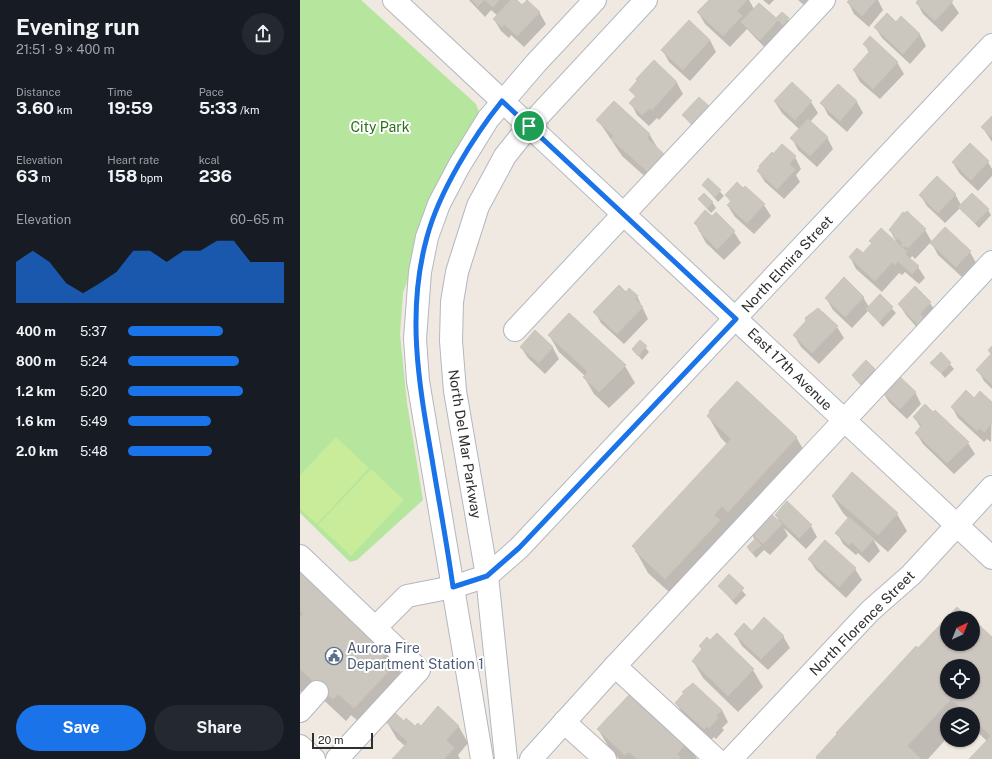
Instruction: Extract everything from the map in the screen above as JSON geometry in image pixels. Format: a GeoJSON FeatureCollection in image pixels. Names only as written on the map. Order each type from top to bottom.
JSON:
{"type":"FeatureCollection","features":[{"type":"Feature","properties":{"kind":"street","name":"East 17th Avenue"},"geometry":{"type":"LineString","coordinates":[[394,0],[992,558]]}},
{"type":"Feature","properties":{"kind":"street"},"geometry":{"type":"LineString","coordinates":[[482,759],[418,381],[415,339],[419,286],[427,237],[439,204],[459,166],[488,119],[502,101],[595,0]]}},
{"type":"Feature","properties":{"kind":"street","name":"North Del Mar Parkway"},"geometry":{"type":"LineString","coordinates":[[506,759],[487,576],[454,391],[451,341],[452,302],[457,272],[466,238],[478,206],[505,156],[529,126],[646,0]]}},
{"type":"Feature","properties":{"kind":"street"},"geometry":{"type":"LineString","coordinates":[[515,330],[625,215],[824,0]]}},
{"type":"Feature","properties":{"kind":"street","name":"North Elmira Street"},"geometry":{"type":"LineString","coordinates":[[375,628],[407,596],[453,587],[487,576],[519,548],[736,319],[992,45]]}},
{"type":"Feature","properties":{"kind":"street"},"geometry":{"type":"LineString","coordinates":[[531,759],[615,666],[992,262]]}},
{"type":"Feature","properties":{"kind":"street","name":"North Florence Street"},"geometry":{"type":"LineString","coordinates":[[731,759],[870,611],[911,575],[992,487]]}},
{"type":"Feature","properties":{"kind":"street"},"geometry":{"type":"LineString","coordinates":[[300,556],[419,670],[337,759]]}},
{"type":"Feature","properties":{"kind":"street"},"geometry":{"type":"LineString","coordinates":[[615,666],[716,759]]}},
{"type":"Feature","properties":{"kind":"street"},"geometry":{"type":"LineString","coordinates":[[300,711],[317,692]]}},
{"type":"Feature","properties":{"kind":"street"},"geometry":{"type":"LineString","coordinates":[[564,722],[605,759]]}},
{"type":"Feature","properties":{"kind":"street"},"geometry":{"type":"LineString","coordinates":[[300,746],[314,759]]}},
{"type":"Feature","properties":{"kind":"green space","name":"City Park"},"geometry":{"type":"Polygon","coordinates":[[[300,0],[361,0],[476,104],[480,115],[430,215],[403,293],[400,334],[407,403],[423,500],[357,560],[350,562],[300,513],[300,0]]]}},
{"type":"Feature","properties":{"kind":"green space"},"geometry":{"type":"Polygon","coordinates":[[[336,437],[369,468],[317,524],[300,509],[300,475],[336,437]]]}},
{"type":"Feature","properties":{"kind":"green space"},"geometry":{"type":"Polygon","coordinates":[[[371,469],[404,500],[351,556],[318,525],[371,469]]]}},
{"type":"Feature","properties":{"kind":"building"},"geometry":{"type":"Polygon","coordinates":[[[472,0],[484,0],[478,6],[472,0]]]}},
{"type":"Feature","properties":{"kind":"building"},"geometry":{"type":"Polygon","coordinates":[[[485,0],[499,0],[493,7],[485,0]]]}},
{"type":"Feature","properties":{"kind":"building"},"geometry":{"type":"Polygon","coordinates":[[[511,0],[517,0],[522,5],[527,0],[540,12],[517,36],[504,24],[502,27],[493,19],[511,0]]]}},
{"type":"Feature","properties":{"kind":"building"},"geometry":{"type":"Polygon","coordinates":[[[709,0],[747,0],[737,11],[742,16],[723,36],[697,12],[709,0]]]}},
{"type":"Feature","properties":{"kind":"building"},"geometry":{"type":"Polygon","coordinates":[[[849,0],[876,0],[862,16],[847,2],[849,0]]]}},
{"type":"Feature","properties":{"kind":"building"},"geometry":{"type":"Polygon","coordinates":[[[918,0],[953,1],[935,21],[916,3],[918,0]]]}},
{"type":"Feature","properties":{"kind":"building"},"geometry":{"type":"Polygon","coordinates":[[[759,3],[776,18],[782,12],[789,18],[783,25],[778,20],[760,40],[741,22],[759,3]]]}},
{"type":"Feature","properties":{"kind":"building"},"geometry":{"type":"Polygon","coordinates":[[[887,13],[896,22],[901,16],[920,34],[903,54],[874,27],[887,13]]]}},
{"type":"Feature","properties":{"kind":"building"},"geometry":{"type":"Polygon","coordinates":[[[689,20],[710,40],[683,70],[661,50],[689,20]]]}},
{"type":"Feature","properties":{"kind":"building"},"geometry":{"type":"Polygon","coordinates":[[[870,36],[898,62],[873,89],[853,70],[870,51],[863,44],[870,36]]]}},
{"type":"Feature","properties":{"kind":"building"},"geometry":{"type":"Polygon","coordinates":[[[654,60],[677,82],[652,110],[650,108],[642,115],[629,103],[636,96],[629,90],[637,81],[636,79],[654,60]]]}},
{"type":"Feature","properties":{"kind":"building"},"geometry":{"type":"Polygon","coordinates":[[[792,82],[812,101],[795,120],[774,101],[792,82]]]}},
{"type":"Feature","properties":{"kind":"building"},"geometry":{"type":"Polygon","coordinates":[[[838,84],[857,101],[840,121],[820,103],[838,84]]]}},
{"type":"Feature","properties":{"kind":"building"},"geometry":{"type":"Polygon","coordinates":[[[699,97],[710,107],[693,125],[682,115],[699,97]]]}},
{"type":"Feature","properties":{"kind":"building"},"geometry":{"type":"Polygon","coordinates":[[[614,101],[650,134],[647,138],[665,155],[649,173],[611,139],[614,136],[596,120],[614,101]]]}},
{"type":"Feature","properties":{"kind":"building"},"geometry":{"type":"Polygon","coordinates":[[[992,116],[992,137],[981,127],[992,116]]]}},
{"type":"Feature","properties":{"kind":"building"},"geometry":{"type":"Polygon","coordinates":[[[808,119],[828,137],[810,156],[790,138],[808,119]]]}},
{"type":"Feature","properties":{"kind":"building"},"geometry":{"type":"Polygon","coordinates":[[[970,143],[989,161],[971,180],[952,162],[970,143]]]}},
{"type":"Feature","properties":{"kind":"building"},"geometry":{"type":"Polygon","coordinates":[[[782,144],[796,156],[789,164],[795,170],[777,189],[757,171],[760,167],[759,166],[782,144]]]}},
{"type":"Feature","properties":{"kind":"building"},"geometry":{"type":"Polygon","coordinates":[[[937,176],[956,194],[938,213],[919,195],[937,176]]]}},
{"type":"Feature","properties":{"kind":"building"},"geometry":{"type":"Polygon","coordinates":[[[708,178],[721,190],[715,197],[702,185],[708,178]]]}},
{"type":"Feature","properties":{"kind":"building"},"geometry":{"type":"Polygon","coordinates":[[[737,182],[743,188],[745,186],[765,204],[747,223],[727,205],[731,201],[725,195],[737,182]]]}},
{"type":"Feature","properties":{"kind":"building"},"geometry":{"type":"Polygon","coordinates":[[[704,193],[713,202],[707,208],[698,199],[704,193]]]}},
{"type":"Feature","properties":{"kind":"building"},"geometry":{"type":"Polygon","coordinates":[[[972,193],[989,209],[975,223],[958,207],[972,193]]]}},
{"type":"Feature","properties":{"kind":"building"},"geometry":{"type":"Polygon","coordinates":[[[705,210],[712,216],[716,212],[735,231],[717,249],[699,231],[700,229],[694,223],[705,210]]]}},
{"type":"Feature","properties":{"kind":"building"},"geometry":{"type":"Polygon","coordinates":[[[907,211],[926,229],[908,248],[901,245],[903,243],[897,238],[896,240],[893,237],[895,235],[889,230],[903,212],[905,213],[907,211]]]}},
{"type":"Feature","properties":{"kind":"building"},"geometry":{"type":"Polygon","coordinates":[[[945,227],[971,251],[956,267],[930,243],[945,227]]]}},
{"type":"Feature","properties":{"kind":"building"},"geometry":{"type":"Polygon","coordinates":[[[881,228],[907,252],[905,254],[919,266],[912,274],[898,261],[895,265],[892,262],[875,281],[849,257],[857,248],[863,253],[872,243],[869,241],[881,228]]]}},
{"type":"Feature","properties":{"kind":"building"},"geometry":{"type":"Polygon","coordinates":[[[844,277],[864,297],[845,317],[825,298],[844,277]]]}},
{"type":"Feature","properties":{"kind":"building"},"geometry":{"type":"Polygon","coordinates":[[[619,285],[626,292],[629,288],[638,296],[635,299],[643,307],[617,334],[593,312],[619,285]]]}},
{"type":"Feature","properties":{"kind":"building"},"geometry":{"type":"Polygon","coordinates":[[[915,286],[931,302],[920,314],[927,322],[921,328],[898,304],[915,286]]]}},
{"type":"Feature","properties":{"kind":"building"},"geometry":{"type":"Polygon","coordinates":[[[880,294],[893,307],[879,322],[866,309],[880,294]]]}},
{"type":"Feature","properties":{"kind":"building"},"geometry":{"type":"Polygon","coordinates":[[[818,308],[838,326],[812,353],[793,335],[806,321],[805,318],[818,308]]]}},
{"type":"Feature","properties":{"kind":"building"},"geometry":{"type":"Polygon","coordinates":[[[569,313],[626,365],[599,392],[583,377],[588,372],[548,335],[569,313]]]}},
{"type":"Feature","properties":{"kind":"building"},"geometry":{"type":"Polygon","coordinates":[[[535,330],[553,347],[539,363],[520,347],[535,330]]]}},
{"type":"Feature","properties":{"kind":"building"},"geometry":{"type":"Polygon","coordinates":[[[640,340],[647,346],[638,356],[632,349],[640,340]]]}},
{"type":"Feature","properties":{"kind":"building"},"geometry":{"type":"Polygon","coordinates":[[[992,346],[992,385],[976,370],[991,354],[988,350],[992,346]]]}},
{"type":"Feature","properties":{"kind":"building"},"geometry":{"type":"Polygon","coordinates":[[[941,352],[951,363],[941,373],[930,363],[941,352]]]}},
{"type":"Feature","properties":{"kind":"building"},"geometry":{"type":"Polygon","coordinates":[[[866,360],[875,369],[860,384],[852,375],[866,360]]]}},
{"type":"Feature","properties":{"kind":"building"},"geometry":{"type":"Polygon","coordinates":[[[897,374],[916,392],[900,409],[881,391],[897,374]]]}},
{"type":"Feature","properties":{"kind":"building"},"geometry":{"type":"Polygon","coordinates":[[[737,381],[797,437],[728,512],[722,506],[714,515],[720,520],[665,579],[635,551],[636,550],[632,546],[731,439],[707,416],[710,412],[709,411],[737,381]]]}},
{"type":"Feature","properties":{"kind":"building"},"geometry":{"type":"Polygon","coordinates":[[[966,390],[974,398],[980,391],[992,402],[992,415],[990,417],[992,423],[984,432],[980,428],[977,431],[951,407],[966,390]]]}},
{"type":"Feature","properties":{"kind":"building"},"geometry":{"type":"Polygon","coordinates":[[[925,404],[933,412],[935,410],[969,442],[947,463],[915,433],[922,425],[913,417],[925,404]]]}},
{"type":"Feature","properties":{"kind":"building"},"geometry":{"type":"Polygon","coordinates":[[[852,472],[898,513],[878,535],[832,496],[852,472]]]}},
{"type":"Feature","properties":{"kind":"building"},"geometry":{"type":"Polygon","coordinates":[[[787,501],[812,525],[799,538],[775,515],[787,501]]]}},
{"type":"Feature","properties":{"kind":"building"},"geometry":{"type":"Polygon","coordinates":[[[768,511],[782,524],[763,544],[749,531],[768,511]]]}},
{"type":"Feature","properties":{"kind":"building"},"geometry":{"type":"Polygon","coordinates":[[[849,517],[874,539],[862,552],[851,542],[849,545],[835,533],[849,517]]]}},
{"type":"Feature","properties":{"kind":"building"},"geometry":{"type":"Polygon","coordinates":[[[755,539],[761,545],[752,553],[747,547],[755,539]]]}},
{"type":"Feature","properties":{"kind":"building"},"geometry":{"type":"Polygon","coordinates":[[[825,540],[856,568],[839,587],[808,559],[825,540]]]}},
{"type":"Feature","properties":{"kind":"building"},"geometry":{"type":"Polygon","coordinates":[[[300,567],[389,650],[381,659],[391,669],[354,708],[338,694],[333,699],[300,669],[300,617],[303,614],[300,610],[300,567]]]}},
{"type":"Feature","properties":{"kind":"building"},"geometry":{"type":"Polygon","coordinates":[[[729,574],[744,588],[733,600],[718,586],[729,574]]]}},
{"type":"Feature","properties":{"kind":"building"},"geometry":{"type":"Polygon","coordinates":[[[957,607],[961,611],[953,611],[957,607]]]}},
{"type":"Feature","properties":{"kind":"building"},"geometry":{"type":"Polygon","coordinates":[[[764,617],[784,636],[761,659],[734,634],[744,623],[752,631],[764,617]]]}},
{"type":"Feature","properties":{"kind":"building"},"geometry":{"type":"Polygon","coordinates":[[[940,625],[940,651],[980,651],[980,626],[992,637],[992,759],[969,759],[991,736],[980,726],[980,707],[960,707],[951,699],[944,707],[940,707],[940,711],[907,746],[921,759],[817,759],[816,757],[837,734],[836,733],[916,646],[918,648],[940,625]]]}},
{"type":"Feature","properties":{"kind":"building"},"geometry":{"type":"Polygon","coordinates":[[[717,633],[754,669],[728,696],[692,661],[702,649],[699,646],[707,637],[710,640],[717,633]]]}},
{"type":"Feature","properties":{"kind":"building"},"geometry":{"type":"Polygon","coordinates":[[[693,683],[722,710],[716,716],[718,718],[709,728],[707,726],[704,729],[675,703],[684,693],[682,692],[693,683]]]}},
{"type":"Feature","properties":{"kind":"building"},"geometry":{"type":"Polygon","coordinates":[[[630,694],[688,741],[677,754],[680,757],[678,759],[637,759],[629,752],[625,755],[597,729],[630,694]]]}},
{"type":"Feature","properties":{"kind":"building"},"geometry":{"type":"Polygon","coordinates":[[[438,706],[459,726],[446,740],[454,748],[444,759],[392,759],[408,742],[386,722],[394,712],[404,721],[406,718],[415,726],[418,723],[421,726],[438,706]]]}},
{"type":"Feature","properties":{"kind":"place","name":"Aurora Fire Department Station 1"},"geometry":{"type":"Point","coordinates":[334,656]}},
{"type":"Feature","properties":{"kind":"route"},"geometry":{"type":"LineString","coordinates":[[502,101],[529,126],[736,319],[519,548],[487,576],[453,587],[444,525],[418,381],[415,339],[420,272],[427,237],[439,204],[459,166],[488,119],[502,101]]}}]}
